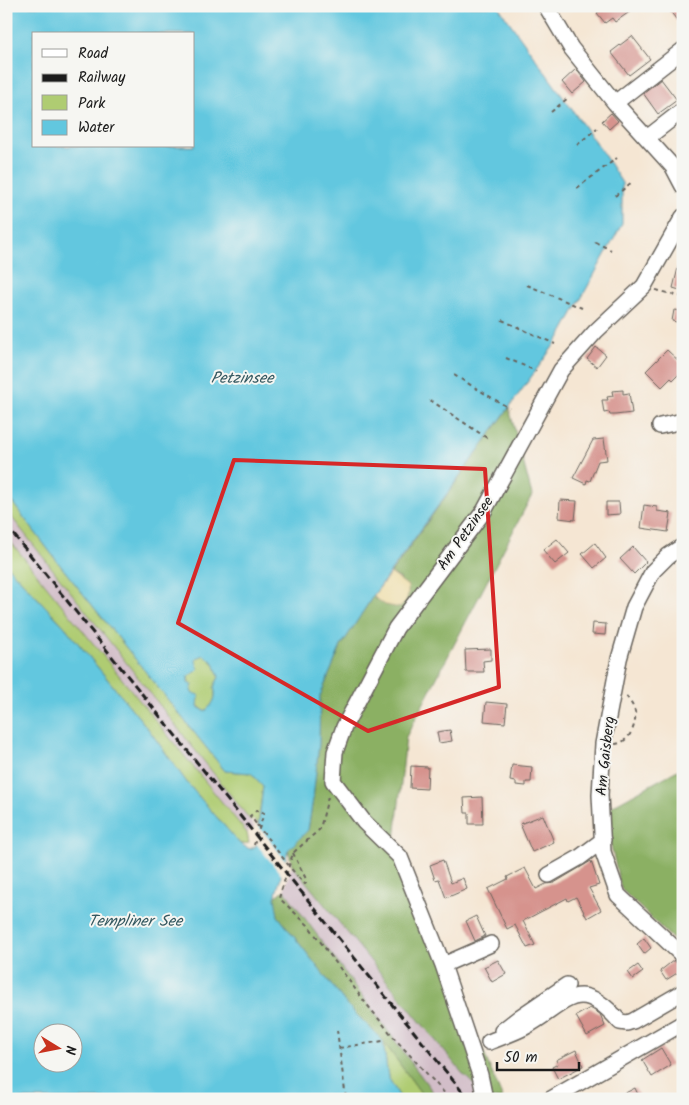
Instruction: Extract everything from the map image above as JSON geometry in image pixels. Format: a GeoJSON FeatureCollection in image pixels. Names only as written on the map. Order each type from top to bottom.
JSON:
{"type":"FeatureCollection","features":[{"type":"Feature","properties":{"kind":"street"},"geometry":{"type":"LineString","coordinates":[[546,6],[571,48],[615,103],[673,168],[683,186]]}},
{"type":"Feature","properties":{"kind":"street"},"geometry":{"type":"LineString","coordinates":[[615,103],[683,50]]}},
{"type":"Feature","properties":{"kind":"street"},"geometry":{"type":"LineString","coordinates":[[647,138],[683,110]]}},
{"type":"Feature","properties":{"kind":"street","name":"Am Petzinsee"},"geometry":{"type":"LineString","coordinates":[[333,780],[335,752],[344,727],[396,628],[484,511],[561,370],[596,331],[644,286],[683,217]]}},
{"type":"Feature","properties":{"kind":"street"},"geometry":{"type":"LineString","coordinates":[[660,426],[683,421]]}},
{"type":"Feature","properties":{"kind":"street","name":"Am Gaisberg"},"geometry":{"type":"LineString","coordinates":[[683,546],[668,556],[653,571],[634,607],[619,659],[603,744],[600,795],[603,852],[618,896],[683,956]]}},
{"type":"Feature","properties":{"kind":"street"},"geometry":{"type":"LineString","coordinates":[[333,780],[364,822],[400,857],[443,965],[480,1075],[485,1099]]}},
{"type":"Feature","properties":{"kind":"street"},"geometry":{"type":"LineString","coordinates":[[549,874],[579,858],[603,840]]}},
{"type":"Feature","properties":{"kind":"street"},"geometry":{"type":"LineString","coordinates":[[443,965],[490,944]]}},
{"type":"Feature","properties":{"kind":"street"},"geometry":{"type":"LineString","coordinates":[[489,1042],[520,1017],[568,985]]}},
{"type":"Feature","properties":{"kind":"street"},"geometry":{"type":"LineString","coordinates":[[472,1051],[525,1027],[572,996],[590,998],[604,1005],[620,1022],[627,1023],[683,992]]}},
{"type":"Feature","properties":{"kind":"street"},"geometry":{"type":"LineString","coordinates":[[561,1096],[683,1023]]}},
{"type":"Feature","properties":{"kind":"path"},"geometry":{"type":"LineString","coordinates":[[551,112],[568,98]]}},
{"type":"Feature","properties":{"kind":"path"},"geometry":{"type":"LineString","coordinates":[[577,145],[597,128]]}},
{"type":"Feature","properties":{"kind":"path"},"geometry":{"type":"LineString","coordinates":[[577,188],[617,158]]}},
{"type":"Feature","properties":{"kind":"path"},"geometry":{"type":"LineString","coordinates":[[615,196],[632,182]]}},
{"type":"Feature","properties":{"kind":"path"},"geometry":{"type":"LineString","coordinates":[[595,242],[610,250]]}},
{"type":"Feature","properties":{"kind":"path"},"geometry":{"type":"LineString","coordinates":[[527,285],[582,308]]}},
{"type":"Feature","properties":{"kind":"path"},"geometry":{"type":"LineString","coordinates":[[644,286],[683,297]]}},
{"type":"Feature","properties":{"kind":"path"},"geometry":{"type":"LineString","coordinates":[[502,320],[556,344]]}},
{"type":"Feature","properties":{"kind":"path"},"geometry":{"type":"LineString","coordinates":[[506,358],[536,371]]}},
{"type":"Feature","properties":{"kind":"path"},"geometry":{"type":"LineString","coordinates":[[454,375],[509,408]]}},
{"type":"Feature","properties":{"kind":"path"},"geometry":{"type":"LineString","coordinates":[[430,400],[487,438]]}},
{"type":"Feature","properties":{"kind":"path"},"geometry":{"type":"LineString","coordinates":[[603,744],[618,744],[632,732],[635,724],[635,711],[621,688],[614,685]]}},
{"type":"Feature","properties":{"kind":"path"},"geometry":{"type":"LineString","coordinates":[[333,780],[320,829],[293,853],[279,898],[308,925],[364,1001],[396,1040],[450,1099]]}},
{"type":"Feature","properties":{"kind":"path"},"geometry":{"type":"LineString","coordinates":[[254,845],[264,813],[257,810],[250,816],[257,825],[298,876],[305,884],[306,879],[293,853]]}},
{"type":"Feature","properties":{"kind":"path"},"geometry":{"type":"LineString","coordinates":[[337,1030],[346,1099]]}},
{"type":"Feature","properties":{"kind":"path"},"geometry":{"type":"LineString","coordinates":[[339,1048],[383,1041]]}},
{"type":"Feature","properties":{"kind":"highlighted area"},"geometry":{"type":"Polygon","coordinates":[[[234,460],[485,469],[499,687],[368,731],[178,623],[234,460]]]}},
{"type":"Feature","properties":{"kind":"shaded area"},"geometry":{"type":"Polygon","coordinates":[[[6,510],[255,827],[247,833],[6,536],[6,510]]]}},
{"type":"Feature","properties":{"kind":"shaded area"},"geometry":{"type":"Polygon","coordinates":[[[292,865],[463,1074],[489,1099],[438,1099],[284,890],[292,865]]]}},
{"type":"Feature","properties":{"kind":"green space"},"geometry":{"type":"Polygon","coordinates":[[[509,408],[532,495],[406,737],[395,840],[503,1099],[489,1099],[463,1074],[292,865],[288,850],[308,830],[319,744],[320,696],[341,646],[373,596],[376,600],[401,579],[391,573],[509,408]]]}},
{"type":"Feature","properties":{"kind":"green space"},"geometry":{"type":"Polygon","coordinates":[[[6,494],[60,565],[225,771],[251,773],[263,786],[258,825],[254,819],[251,821],[6,510],[6,494]]]}},
{"type":"Feature","properties":{"kind":"green space"},"geometry":{"type":"Polygon","coordinates":[[[6,536],[247,833],[249,843],[240,844],[188,784],[149,730],[64,626],[6,565],[6,536]]]}},
{"type":"Feature","properties":{"kind":"green space"},"geometry":{"type":"Polygon","coordinates":[[[204,655],[214,663],[219,677],[214,687],[214,700],[205,711],[197,704],[192,695],[188,675],[197,671],[195,662],[197,658],[204,655]]]}},
{"type":"Feature","properties":{"kind":"green space"},"geometry":{"type":"Polygon","coordinates":[[[683,767],[683,949],[621,889],[610,841],[612,806],[683,767]]]}},
{"type":"Feature","properties":{"kind":"green space"},"geometry":{"type":"Polygon","coordinates":[[[284,890],[438,1099],[423,1099],[421,1093],[383,1041],[347,1005],[278,916],[274,898],[284,890]]]}},
{"type":"Feature","properties":{"kind":"green space"},"geometry":{"type":"Polygon","coordinates":[[[383,1041],[421,1093],[423,1099],[401,1099],[388,1077],[383,1041]]]}},
{"type":"Feature","properties":{"kind":"sand"},"geometry":{"type":"Polygon","coordinates":[[[391,573],[408,586],[407,598],[400,608],[385,605],[373,596],[391,573]]]}},
{"type":"Feature","properties":{"kind":"water","name":"Petzinsee"},"geometry":{"type":"Polygon","coordinates":[[[6,6],[498,6],[603,153],[622,183],[622,224],[560,337],[373,596],[341,646],[320,696],[319,744],[308,830],[288,850],[275,898],[278,916],[347,1005],[383,1041],[388,1077],[401,1099],[6,1099],[6,565],[64,626],[149,730],[188,784],[240,844],[250,849],[256,846],[263,786],[251,773],[225,771],[60,565],[6,494],[6,6]],[[204,655],[197,658],[197,671],[188,676],[188,683],[193,685],[192,693],[199,695],[198,707],[205,711],[214,700],[214,687],[219,677],[214,663],[204,655]]]}},
{"type":"Feature","properties":{"kind":"pier"},"geometry":{"type":"Polygon","coordinates":[[[258,825],[287,862],[283,877],[254,841],[256,826],[258,825]]]}},
{"type":"Feature","properties":{"kind":"building"},"geometry":{"type":"Polygon","coordinates":[[[606,6],[638,6],[615,22],[612,18],[605,23],[597,13],[606,6]]]}},
{"type":"Feature","properties":{"kind":"building"},"geometry":{"type":"Polygon","coordinates":[[[666,6],[683,6],[683,28],[666,6]]]}},
{"type":"Feature","properties":{"kind":"building"},"geometry":{"type":"Polygon","coordinates":[[[632,36],[650,59],[629,75],[611,52],[632,36]]]}},
{"type":"Feature","properties":{"kind":"building"},"geometry":{"type":"Polygon","coordinates":[[[576,69],[586,82],[572,94],[562,82],[576,69]]]}},
{"type":"Feature","properties":{"kind":"building"},"geometry":{"type":"Polygon","coordinates":[[[661,79],[677,100],[658,114],[643,93],[661,79]]]}},
{"type":"Feature","properties":{"kind":"building"},"geometry":{"type":"Polygon","coordinates":[[[611,113],[618,121],[609,129],[602,121],[611,113]]]}},
{"type":"Feature","properties":{"kind":"building"},"geometry":{"type":"Polygon","coordinates":[[[679,264],[683,264],[683,291],[673,288],[679,264]]]}},
{"type":"Feature","properties":{"kind":"building"},"geometry":{"type":"Polygon","coordinates":[[[674,310],[683,311],[681,323],[672,321],[674,310]]]}},
{"type":"Feature","properties":{"kind":"building"},"geometry":{"type":"Polygon","coordinates":[[[596,347],[606,355],[597,367],[587,359],[596,347]]]}},
{"type":"Feature","properties":{"kind":"building"},"geometry":{"type":"Polygon","coordinates":[[[667,350],[683,365],[683,378],[679,374],[673,380],[671,378],[662,387],[646,371],[667,350]]]}},
{"type":"Feature","properties":{"kind":"building"},"geometry":{"type":"Polygon","coordinates":[[[623,390],[623,394],[629,393],[632,413],[610,415],[609,412],[604,413],[602,400],[608,400],[607,397],[613,396],[612,391],[623,390]]]}},
{"type":"Feature","properties":{"kind":"building"},"geometry":{"type":"Polygon","coordinates":[[[604,439],[607,460],[598,461],[590,481],[587,480],[586,484],[573,478],[593,440],[604,439]]]}},
{"type":"Feature","properties":{"kind":"building"},"geometry":{"type":"Polygon","coordinates":[[[560,500],[577,501],[575,520],[559,518],[560,500]]]}},
{"type":"Feature","properties":{"kind":"building"},"geometry":{"type":"Polygon","coordinates":[[[606,502],[619,502],[620,514],[606,515],[606,502]]]}},
{"type":"Feature","properties":{"kind":"building"},"geometry":{"type":"Polygon","coordinates":[[[644,505],[657,507],[657,511],[671,513],[668,532],[641,528],[644,505]]]}},
{"type":"Feature","properties":{"kind":"building"},"geometry":{"type":"Polygon","coordinates":[[[557,539],[569,553],[555,564],[543,550],[557,539]]]}},
{"type":"Feature","properties":{"kind":"building"},"geometry":{"type":"Polygon","coordinates":[[[595,543],[606,558],[594,568],[582,554],[595,543]]]}},
{"type":"Feature","properties":{"kind":"building"},"geometry":{"type":"Polygon","coordinates":[[[633,547],[646,562],[634,574],[620,559],[633,547]]]}},
{"type":"Feature","properties":{"kind":"building"},"geometry":{"type":"Polygon","coordinates":[[[593,623],[606,624],[605,635],[592,634],[593,623]]]}},
{"type":"Feature","properties":{"kind":"building"},"geometry":{"type":"Polygon","coordinates":[[[491,649],[491,660],[483,661],[484,672],[466,672],[465,650],[491,649]]]}},
{"type":"Feature","properties":{"kind":"building"},"geometry":{"type":"Polygon","coordinates":[[[486,702],[507,704],[505,723],[484,721],[486,702]]]}},
{"type":"Feature","properties":{"kind":"building"},"geometry":{"type":"Polygon","coordinates":[[[450,730],[452,741],[439,743],[437,732],[450,730]]]}},
{"type":"Feature","properties":{"kind":"building"},"geometry":{"type":"Polygon","coordinates":[[[512,765],[532,767],[531,782],[526,782],[526,786],[516,785],[516,782],[510,781],[512,765]]]}},
{"type":"Feature","properties":{"kind":"building"},"geometry":{"type":"Polygon","coordinates":[[[411,766],[428,767],[427,789],[410,788],[411,766]]]}},
{"type":"Feature","properties":{"kind":"building"},"geometry":{"type":"Polygon","coordinates":[[[482,797],[483,824],[469,824],[469,813],[465,813],[464,798],[482,797]]]}},
{"type":"Feature","properties":{"kind":"building"},"geometry":{"type":"Polygon","coordinates":[[[543,815],[554,842],[532,852],[520,824],[543,815]]]}},
{"type":"Feature","properties":{"kind":"building"},"geometry":{"type":"Polygon","coordinates":[[[443,860],[451,883],[463,878],[467,889],[446,898],[439,879],[435,880],[430,865],[443,860]]]}},
{"type":"Feature","properties":{"kind":"building"},"geometry":{"type":"Polygon","coordinates":[[[591,861],[599,885],[589,888],[601,910],[587,918],[576,897],[568,901],[567,898],[523,921],[535,945],[527,948],[515,925],[507,929],[488,889],[525,868],[536,889],[546,884],[554,883],[591,861]]]}},
{"type":"Feature","properties":{"kind":"building"},"geometry":{"type":"Polygon","coordinates":[[[476,916],[485,936],[475,941],[466,921],[476,916]]]}},
{"type":"Feature","properties":{"kind":"building"},"geometry":{"type":"Polygon","coordinates":[[[644,938],[651,948],[644,954],[637,944],[644,938]]]}},
{"type":"Feature","properties":{"kind":"building"},"geometry":{"type":"Polygon","coordinates":[[[498,960],[506,974],[492,982],[484,967],[498,960]]]}},
{"type":"Feature","properties":{"kind":"building"},"geometry":{"type":"Polygon","coordinates":[[[674,960],[682,970],[666,980],[660,971],[674,960]]]}},
{"type":"Feature","properties":{"kind":"building"},"geometry":{"type":"Polygon","coordinates":[[[638,965],[643,972],[633,979],[628,972],[638,965]]]}},
{"type":"Feature","properties":{"kind":"building"},"geometry":{"type":"Polygon","coordinates":[[[590,1008],[600,1014],[605,1026],[587,1036],[576,1016],[590,1008]]]}},
{"type":"Feature","properties":{"kind":"building"},"geometry":{"type":"Polygon","coordinates":[[[661,1048],[671,1065],[652,1077],[642,1060],[661,1048]]]}},
{"type":"Feature","properties":{"kind":"building"},"geometry":{"type":"Polygon","coordinates":[[[576,1050],[583,1066],[558,1079],[552,1067],[558,1064],[556,1060],[576,1050]]]}},
{"type":"Feature","properties":{"kind":"building"},"geometry":{"type":"Polygon","coordinates":[[[635,1088],[640,1099],[614,1099],[635,1088]]]}},
{"type":"Feature","properties":{"kind":"railway"},"geometry":{"type":"LineString","coordinates":[[6,525],[468,1099]]}},
{"type":"Feature","properties":{"kind":"water label","name":"Templiner See"},"geometry":{"type":"Point","coordinates":[135,920]}}]}
